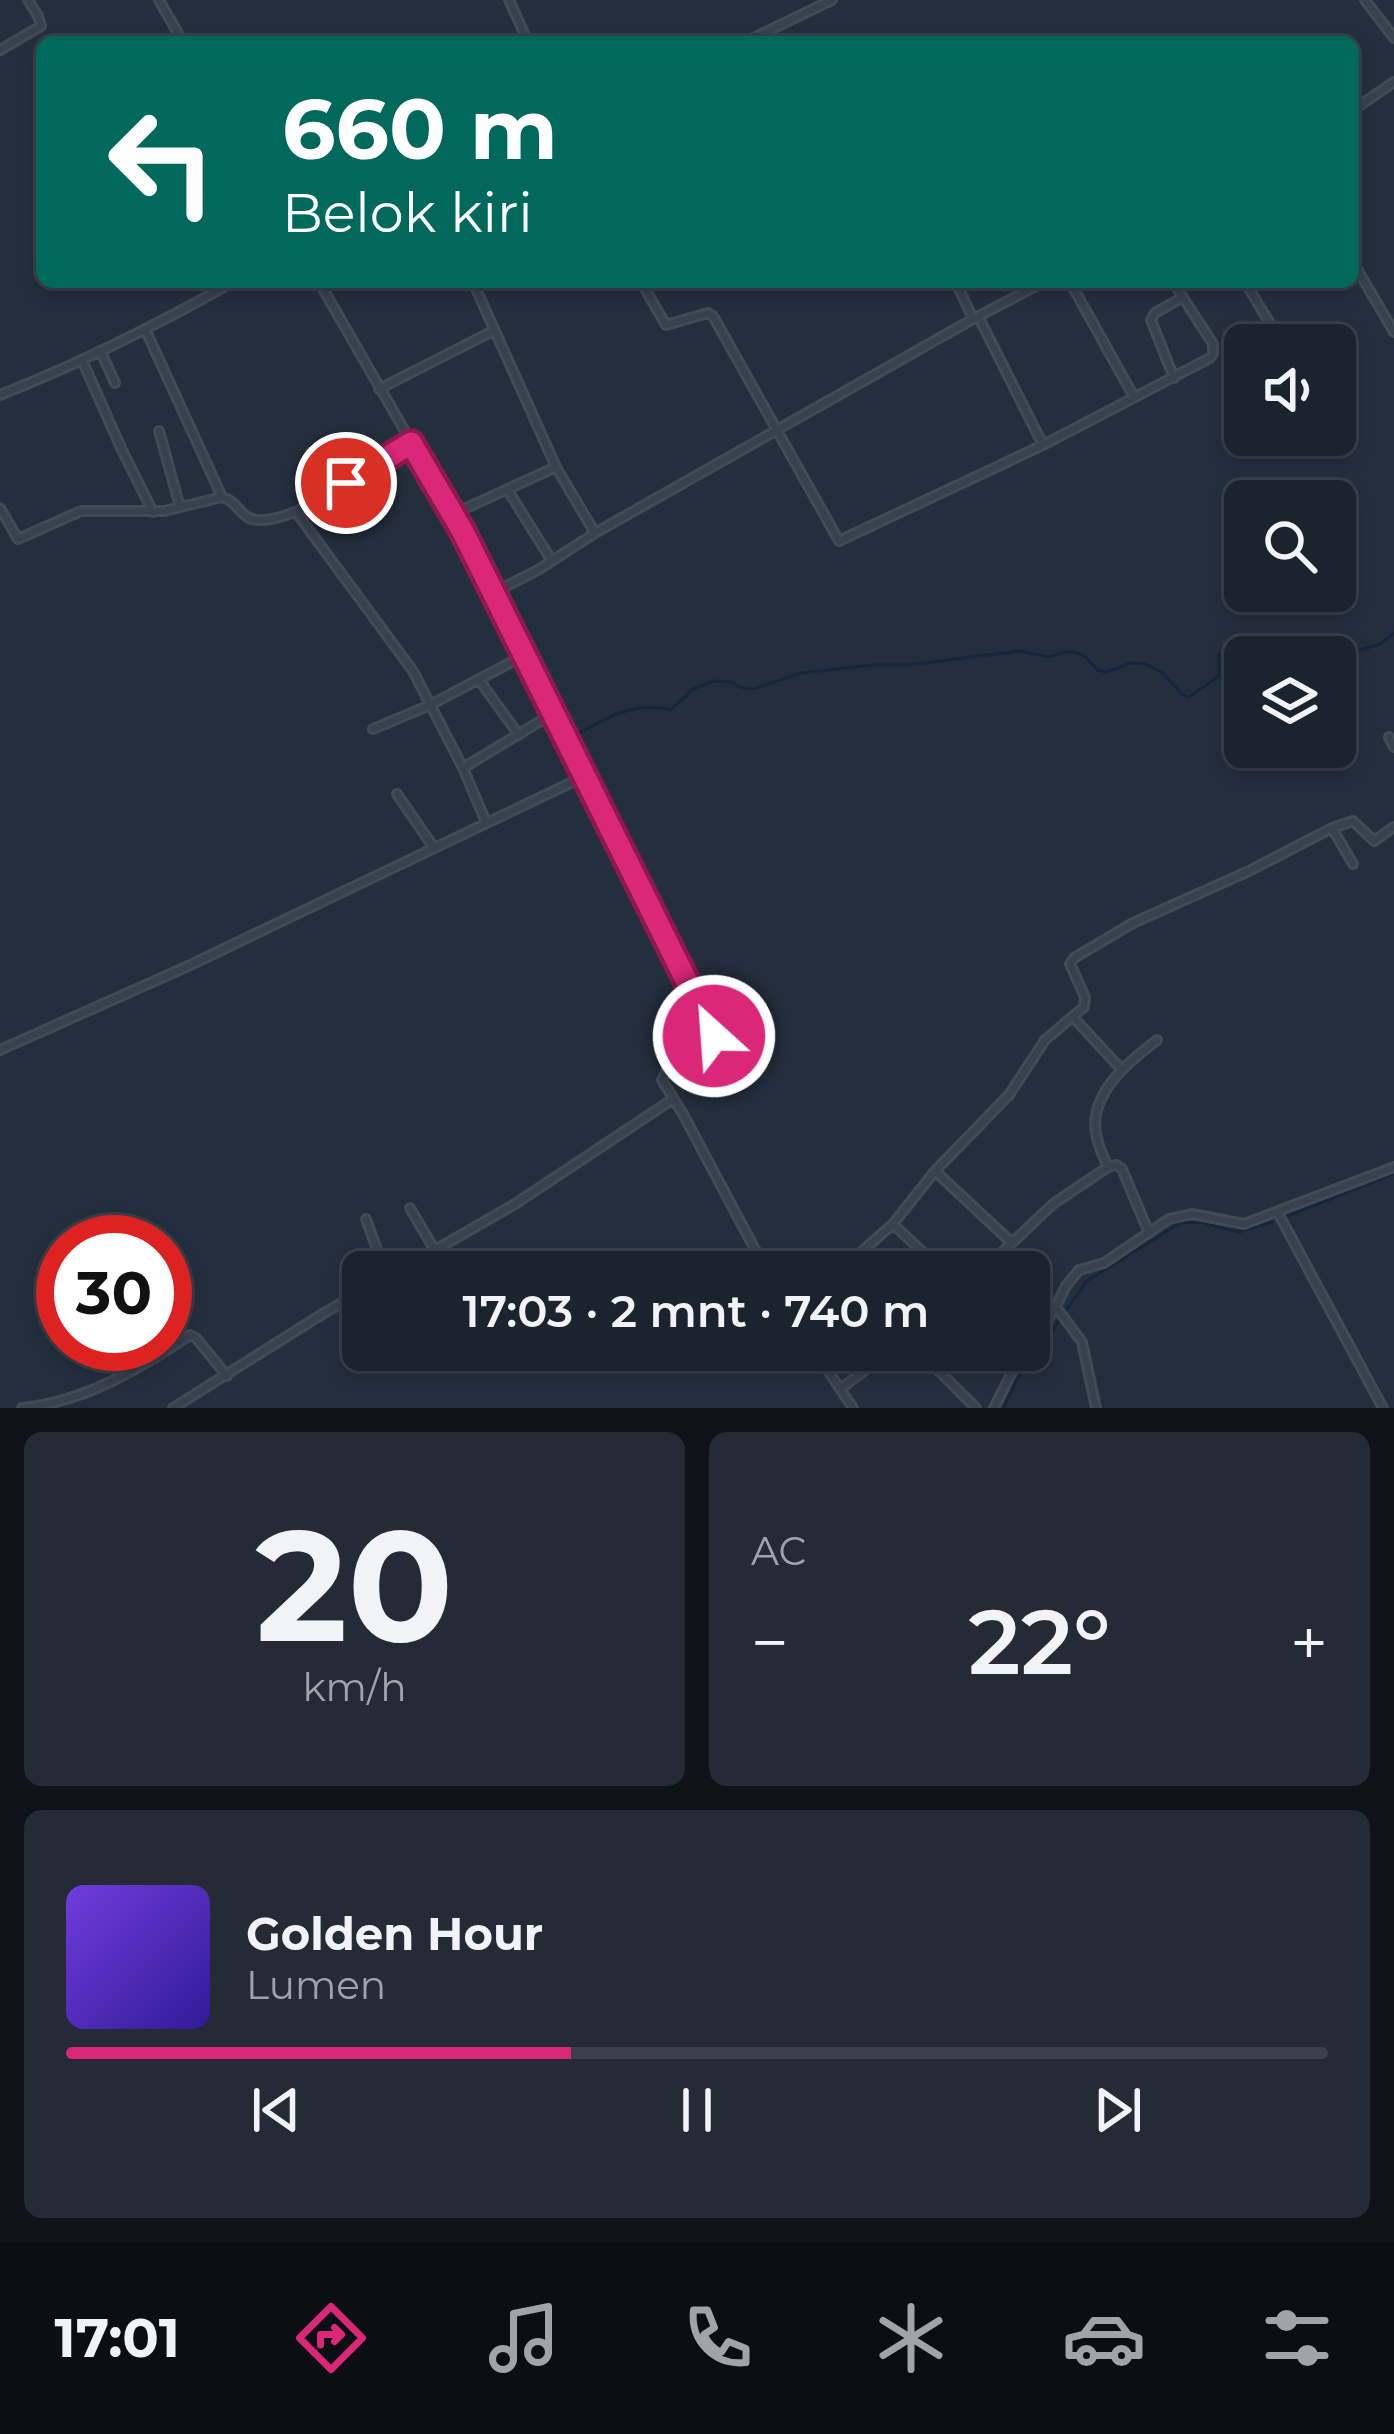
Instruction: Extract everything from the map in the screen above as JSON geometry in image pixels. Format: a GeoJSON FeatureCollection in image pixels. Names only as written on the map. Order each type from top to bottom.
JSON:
{"type":"FeatureCollection","features":[{"type":"Feature","properties":{"kind":"street"},"geometry":{"type":"LineString","coordinates":[[1,47],[41,26],[30,0]]}},
{"type":"Feature","properties":{"kind":"street"},"geometry":{"type":"LineString","coordinates":[[159,0],[180,36]]}},
{"type":"Feature","properties":{"kind":"street"},"geometry":{"type":"LineString","coordinates":[[509,0],[526,36]]}},
{"type":"Feature","properties":{"kind":"street"},"geometry":{"type":"LineString","coordinates":[[759,36],[832,0]]}},
{"type":"Feature","properties":{"kind":"street"},"geometry":{"type":"LineString","coordinates":[[1365,0],[1394,38]]}},
{"type":"Feature","properties":{"kind":"street"},"geometry":{"type":"LineString","coordinates":[[1359,106],[1394,82]]}},
{"type":"Feature","properties":{"kind":"street"},"geometry":{"type":"LineString","coordinates":[[1359,272],[1394,332]]}},
{"type":"Feature","properties":{"kind":"street"},"geometry":{"type":"LineString","coordinates":[[0,395],[146,331],[222,288]]}},
{"type":"Feature","properties":{"kind":"street"},"geometry":{"type":"LineString","coordinates":[[322,288],[453,514],[713,1031],[707,1047],[663,1073],[664,1085],[756,1251]]}},
{"type":"Feature","properties":{"kind":"street"},"geometry":{"type":"LineString","coordinates":[[475,288],[556,467],[595,533]]}},
{"type":"Feature","properties":{"kind":"street"},"geometry":{"type":"LineString","coordinates":[[645,288],[668,326],[712,314],[838,541],[1043,445],[1210,358],[1214,349],[1177,288]]}},
{"type":"Feature","properties":{"kind":"street"},"geometry":{"type":"LineString","coordinates":[[959,288],[1043,445]]}},
{"type":"Feature","properties":{"kind":"street"},"geometry":{"type":"LineString","coordinates":[[493,593],[1032,288]]}},
{"type":"Feature","properties":{"kind":"street"},"geometry":{"type":"LineString","coordinates":[[1073,288],[1134,398]]}},
{"type":"Feature","properties":{"kind":"street"},"geometry":{"type":"LineString","coordinates":[[1249,288],[1270,324]]}},
{"type":"Feature","properties":{"kind":"street"},"geometry":{"type":"LineString","coordinates":[[1174,378],[1151,320],[1183,298]]}},
{"type":"Feature","properties":{"kind":"street"},"geometry":{"type":"LineString","coordinates":[[146,331],[221,497]]}},
{"type":"Feature","properties":{"kind":"street"},"geometry":{"type":"LineString","coordinates":[[379,389],[493,331]]}},
{"type":"Feature","properties":{"kind":"street"},"geometry":{"type":"LineString","coordinates":[[101,352],[115,383]]}},
{"type":"Feature","properties":{"kind":"street"},"geometry":{"type":"LineString","coordinates":[[82,360],[153,512]]}},
{"type":"Feature","properties":{"kind":"street"},"geometry":{"type":"LineString","coordinates":[[159,431],[180,506]]}},
{"type":"Feature","properties":{"kind":"street"},"geometry":{"type":"LineString","coordinates":[[0,508],[18,539],[81,511],[153,512],[221,497],[230,499],[254,521],[296,512],[411,443]]}},
{"type":"Feature","properties":{"kind":"street"},"geometry":{"type":"LineString","coordinates":[[310,452],[336,490]]}},
{"type":"Feature","properties":{"kind":"street"},"geometry":{"type":"LineString","coordinates":[[453,514],[556,467]]}},
{"type":"Feature","properties":{"kind":"street"},"geometry":{"type":"LineString","coordinates":[[507,489],[553,561]]}},
{"type":"Feature","properties":{"kind":"street"},"geometry":{"type":"LineString","coordinates":[[296,512],[413,671],[486,822]]}},
{"type":"Feature","properties":{"kind":"street"},"geometry":{"type":"LineString","coordinates":[[373,729],[524,656]]}},
{"type":"Feature","properties":{"kind":"street"},"geometry":{"type":"LineString","coordinates":[[479,680],[519,735]]}},
{"type":"Feature","properties":{"kind":"street"},"geometry":{"type":"LineString","coordinates":[[463,768],[553,713]]}},
{"type":"Feature","properties":{"kind":"street"},"geometry":{"type":"LineString","coordinates":[[1389,737],[1394,747]]}},
{"type":"Feature","properties":{"kind":"street"},"geometry":{"type":"LineString","coordinates":[[0,1050],[584,777]]}},
{"type":"Feature","properties":{"kind":"street"},"geometry":{"type":"LineString","coordinates":[[397,794],[434,848]]}},
{"type":"Feature","properties":{"kind":"street"},"geometry":{"type":"LineString","coordinates":[[861,1251],[893,1224],[1009,1095],[1045,1040],[1087,1001],[1071,968],[1074,958],[1133,923],[1332,827],[1353,821],[1376,841],[1394,827]]}},
{"type":"Feature","properties":{"kind":"street"},"geometry":{"type":"LineString","coordinates":[[1332,827],[1353,864]]}},
{"type":"Feature","properties":{"kind":"street"},"geometry":{"type":"LineString","coordinates":[[1073,1017],[1122,1070]]}},
{"type":"Feature","properties":{"kind":"street"},"geometry":{"type":"LineString","coordinates":[[1108,1167],[1097,1138],[1096,1117],[1105,1092],[1157,1040]]}},
{"type":"Feature","properties":{"kind":"street"},"geometry":{"type":"LineString","coordinates":[[410,1208],[434,1250],[515,1204],[674,1099]]}},
{"type":"Feature","properties":{"kind":"street"},"geometry":{"type":"LineString","coordinates":[[1002,1251],[1053,1204],[1116,1165],[1122,1169],[1149,1232]]}},
{"type":"Feature","properties":{"kind":"street"},"geometry":{"type":"LineString","coordinates":[[1050,1317],[1079,1270],[1104,1263],[1169,1219],[1192,1214],[1244,1224],[1394,1167]]}},
{"type":"Feature","properties":{"kind":"street"},"geometry":{"type":"LineString","coordinates":[[935,1172],[1011,1242]]}},
{"type":"Feature","properties":{"kind":"street"},"geometry":{"type":"LineString","coordinates":[[1278,1213],[1383,1408]]}},
{"type":"Feature","properties":{"kind":"street"},"geometry":{"type":"LineString","coordinates":[[366,1219],[378,1251]]}},
{"type":"Feature","properties":{"kind":"street"},"geometry":{"type":"LineString","coordinates":[[893,1224],[922,1251]]}},
{"type":"Feature","properties":{"kind":"street"},"geometry":{"type":"LineString","coordinates":[[173,1408],[342,1302]]}},
{"type":"Feature","properties":{"kind":"street"},"geometry":{"type":"LineString","coordinates":[[1058,1308],[1082,1342],[1096,1408]]}},
{"type":"Feature","properties":{"kind":"street"},"geometry":{"type":"LineString","coordinates":[[22,1408],[46,1407],[86,1392],[134,1371],[190,1336],[227,1376]]}},
{"type":"Feature","properties":{"kind":"street"},"geometry":{"type":"LineString","coordinates":[[828,1371],[853,1408]]}},
{"type":"Feature","properties":{"kind":"street"},"geometry":{"type":"LineString","coordinates":[[840,1389],[863,1371]]}},
{"type":"Feature","properties":{"kind":"street"},"geometry":{"type":"LineString","coordinates":[[939,1371],[976,1408]]}},
{"type":"Feature","properties":{"kind":"street"},"geometry":{"type":"LineString","coordinates":[[994,1408],[1012,1371]]}},
{"type":"Feature","properties":{"kind":"waterway"},"geometry":{"type":"LineString","coordinates":[[1356,650],[1394,633]]}},
{"type":"Feature","properties":{"kind":"waterway"},"geometry":{"type":"LineString","coordinates":[[574,736],[632,710],[671,710],[693,689],[714,681],[754,689],[801,673],[1019,651],[1049,657],[1076,652],[1106,672],[1131,663],[1145,664],[1162,672],[1189,697],[1219,676],[1219,655],[1224,654]]}},
{"type":"Feature","properties":{"kind":"waterway"},"geometry":{"type":"LineString","coordinates":[[1287,1216],[1394,1174]]}},
{"type":"Feature","properties":{"kind":"waterway"},"geometry":{"type":"LineString","coordinates":[[1004,1408],[1016,1381],[1087,1281],[1180,1223],[1201,1222],[1239,1232],[1272,1222]]}},
{"type":"Feature","properties":{"kind":"route"},"geometry":{"type":"LineString","coordinates":[[346,483],[411,443],[463,532],[714,1036]]}}]}
